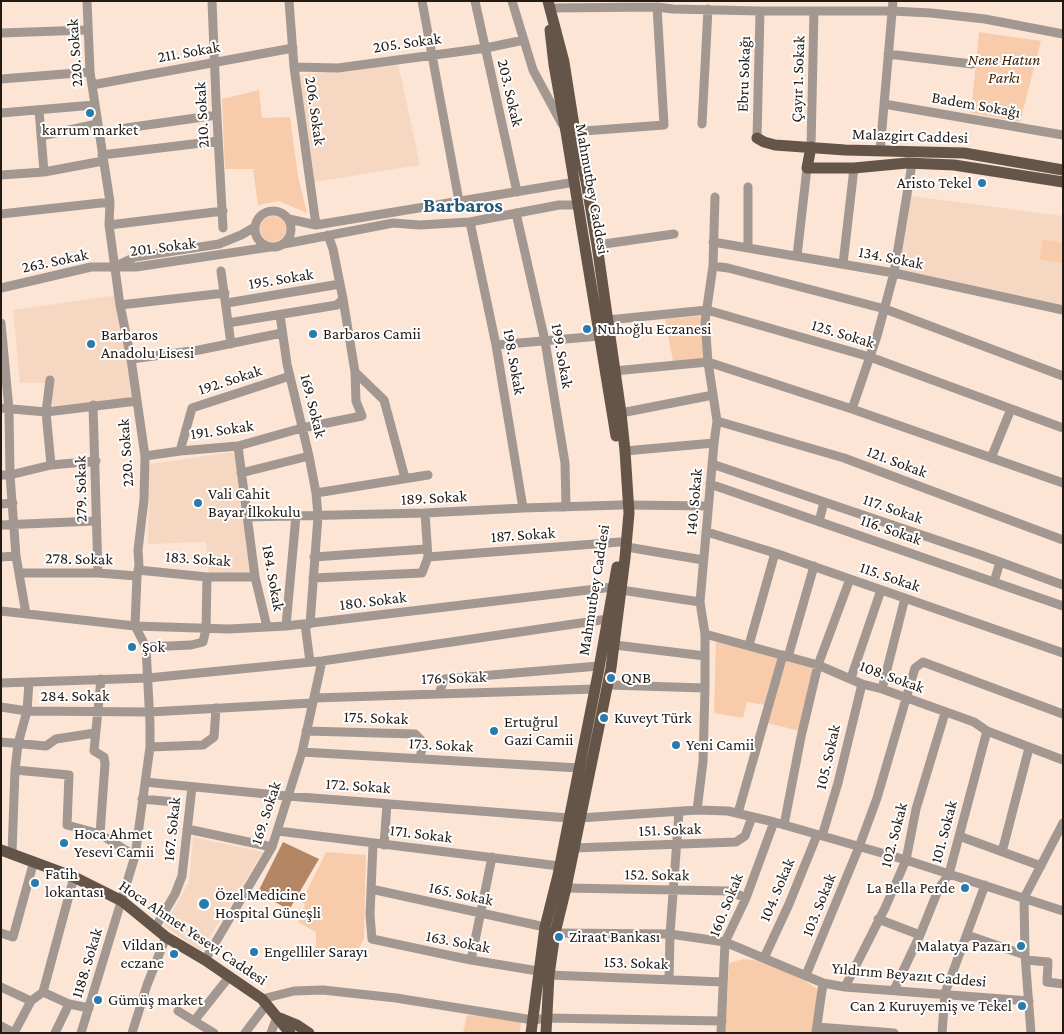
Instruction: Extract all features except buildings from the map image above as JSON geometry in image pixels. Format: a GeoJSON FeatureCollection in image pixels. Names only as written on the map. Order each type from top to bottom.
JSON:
{"type":"FeatureCollection","features":[{"type":"Feature","properties":{"kind":"main road","name":"Mahmutbey Caddesi"},"geometry":{"type":"LineString","coordinates":[[531,1033],[543,973],[560,866],[575,818],[608,685],[615,645],[617,589],[623,545],[625,505],[625,451],[621,413],[591,246],[586,181],[554,65],[548,3]]}},
{"type":"Feature","properties":{"kind":"main road","name":"Mahmutbey Caddesi"},"geometry":{"type":"LineString","coordinates":[[571,132],[578,205],[591,246]]}},
{"type":"Feature","properties":{"kind":"main road","name":"Malazgirt Caddesi"},"geometry":{"type":"LineString","coordinates":[[757,138],[775,145],[880,151],[964,153],[1063,170]]}},
{"type":"Feature","properties":{"kind":"main road"},"geometry":{"type":"LineString","coordinates":[[807,168],[811,147]]}},
{"type":"Feature","properties":{"kind":"main road","name":"Malazgirt Caddesi"},"geometry":{"type":"LineString","coordinates":[[807,168],[854,168],[912,164],[954,165],[1063,182]]}},
{"type":"Feature","properties":{"kind":"main road","name":"Mahmutbey Caddesi"},"geometry":{"type":"LineString","coordinates":[[603,321],[600,336],[625,505]]}},
{"type":"Feature","properties":{"kind":"main road","name":"Mahmutbey Caddesi"},"geometry":{"type":"LineString","coordinates":[[550,930],[566,888],[574,848],[579,768],[608,619],[617,589]]}},
{"type":"Feature","properties":{"kind":"main road","name":"Hoca Ahmet Yesevi Caddesi"},"geometry":{"type":"LineString","coordinates":[[6,852],[34,861],[122,901],[166,937],[206,960],[264,1001],[290,1033]]}},
{"type":"Feature","properties":{"kind":"main road","name":"Mahmutbey Caddesi"},"geometry":{"type":"LineString","coordinates":[[543,973],[547,1018],[546,1033]]}},
{"type":"Feature","properties":{"kind":"main road","name":"Hoca Ahmet Yesevi Caddesi"},"geometry":{"type":"LineString","coordinates":[[278,1018],[297,1025],[310,1033]]}},
{"type":"Feature","properties":{"kind":"street","name":"220. Sokak"},"geometry":{"type":"LineString","coordinates":[[87,1],[90,72],[110,202],[109,225],[145,456],[144,500],[138,550],[135,626],[146,647],[150,747],[135,856],[122,901]]}},
{"type":"Feature","properties":{"kind":"street","name":"210. Sokak"},"geometry":{"type":"LineString","coordinates":[[212,1],[223,228]]}},
{"type":"Feature","properties":{"kind":"street","name":"206. Sokak"},"geometry":{"type":"LineString","coordinates":[[289,1],[294,68],[316,225]]}},
{"type":"Feature","properties":{"kind":"street"},"geometry":{"type":"LineString","coordinates":[[422,1],[459,201]]}},
{"type":"Feature","properties":{"kind":"street","name":"203. Sokak"},"geometry":{"type":"LineString","coordinates":[[475,1],[517,192]]}},
{"type":"Feature","properties":{"kind":"street"},"geometry":{"type":"LineString","coordinates":[[512,1],[533,70],[571,132],[664,126],[653,5]]}},
{"type":"Feature","properties":{"kind":"street"},"geometry":{"type":"LineString","coordinates":[[548,3],[673,5],[708,9],[718,5],[744,5],[760,11],[893,6],[984,19],[1063,34]]}},
{"type":"Feature","properties":{"kind":"street"},"geometry":{"type":"LineString","coordinates":[[880,151],[893,6]]}},
{"type":"Feature","properties":{"kind":"street"},"geometry":{"type":"LineString","coordinates":[[702,124],[708,9]]}},
{"type":"Feature","properties":{"kind":"street","name":"Çayır 1. Sokak"},"geometry":{"type":"LineString","coordinates":[[811,147],[814,10]]}},
{"type":"Feature","properties":{"kind":"street","name":"Ebru Sokağı"},"geometry":{"type":"LineString","coordinates":[[757,138],[760,11]]}},
{"type":"Feature","properties":{"kind":"street"},"geometry":{"type":"LineString","coordinates":[[1,33],[87,30]]}},
{"type":"Feature","properties":{"kind":"street","name":"205. Sokak"},"geometry":{"type":"LineString","coordinates":[[294,68],[338,68],[486,48],[524,40]]}},
{"type":"Feature","properties":{"kind":"street","name":"211. Sokak"},"geometry":{"type":"LineString","coordinates":[[92,85],[293,48]]}},
{"type":"Feature","properties":{"kind":"street"},"geometry":{"type":"LineString","coordinates":[[888,54],[972,64]]}},
{"type":"Feature","properties":{"kind":"street"},"geometry":{"type":"LineString","coordinates":[[1,79],[90,72]]}},
{"type":"Feature","properties":{"kind":"street","name":"Badem Sokağı"},"geometry":{"type":"LineString","coordinates":[[884,104],[1063,135]]}},
{"type":"Feature","properties":{"kind":"street"},"geometry":{"type":"LineString","coordinates":[[1,113],[94,105]]}},
{"type":"Feature","properties":{"kind":"street"},"geometry":{"type":"LineString","coordinates":[[39,110],[44,172]]}},
{"type":"Feature","properties":{"kind":"street"},"geometry":{"type":"LineString","coordinates":[[126,128],[217,115]]}},
{"type":"Feature","properties":{"kind":"street"},"geometry":{"type":"LineString","coordinates":[[41,136],[97,124]]}},
{"type":"Feature","properties":{"kind":"street"},"geometry":{"type":"LineString","coordinates":[[1,175],[44,172],[103,158],[218,141]]}},
{"type":"Feature","properties":{"kind":"street"},"geometry":{"type":"LineString","coordinates":[[852,409],[885,309],[894,273],[912,164]]}},
{"type":"Feature","properties":{"kind":"street"},"geometry":{"type":"LineString","coordinates":[[798,256],[807,168]]}},
{"type":"Feature","properties":{"kind":"street"},"geometry":{"type":"LineString","coordinates":[[843,264],[854,168]]}},
{"type":"Feature","properties":{"kind":"street","name":"201. Sokak"},"geometry":{"type":"LineString","coordinates":[[115,266],[135,257],[219,244],[241,236],[255,227],[260,216],[271,211],[283,213],[289,219],[316,225],[575,182]]}},
{"type":"Feature","properties":{"kind":"street"},"geometry":{"type":"LineString","coordinates":[[748,187],[748,248]]}},
{"type":"Feature","properties":{"kind":"street","name":"140. Sokak"},"geometry":{"type":"LineString","coordinates":[[697,810],[702,762],[705,688],[705,634],[700,602],[717,421],[708,362],[705,320],[713,266],[715,197]]}},
{"type":"Feature","properties":{"kind":"street"},"geometry":{"type":"LineString","coordinates":[[1,214],[110,202]]}},
{"type":"Feature","properties":{"kind":"street","name":"201. Sokak"},"geometry":{"type":"LineString","coordinates":[[115,266],[136,267],[279,246],[393,223],[420,225],[470,222],[559,205],[578,205]]}},
{"type":"Feature","properties":{"kind":"street"},"geometry":{"type":"LineString","coordinates":[[109,225],[222,211]]}},
{"type":"Feature","properties":{"kind":"street","name":"199. Sokak"},"geometry":{"type":"LineString","coordinates":[[516,213],[545,341],[565,463],[566,507]]}},
{"type":"Feature","properties":{"kind":"street"},"geometry":{"type":"LineString","coordinates":[[284,244],[291,234],[292,228],[289,219]]}},
{"type":"Feature","properties":{"kind":"street","name":"198. Sokak"},"geometry":{"type":"LineString","coordinates":[[470,222],[496,345],[523,508]]}},
{"type":"Feature","properties":{"kind":"street"},"geometry":{"type":"LineString","coordinates":[[255,227],[258,239],[270,246]]}},
{"type":"Feature","properties":{"kind":"street"},"geometry":{"type":"LineString","coordinates":[[591,246],[674,234]]}},
{"type":"Feature","properties":{"kind":"street"},"geometry":{"type":"LineString","coordinates":[[328,235],[333,249],[343,299],[355,372],[384,400],[405,478]]}},
{"type":"Feature","properties":{"kind":"street","name":"134. Sokak"},"geometry":{"type":"LineString","coordinates":[[713,242],[894,273],[1063,310]]}},
{"type":"Feature","properties":{"kind":"street","name":"263. Sokak"},"geometry":{"type":"LineString","coordinates":[[1,288],[91,267],[115,266]]}},
{"type":"Feature","properties":{"kind":"street"},"geometry":{"type":"LineString","coordinates":[[713,266],[728,268],[885,309],[1063,376]]}},
{"type":"Feature","properties":{"kind":"street"},"geometry":{"type":"LineString","coordinates":[[222,271],[231,344]]}},
{"type":"Feature","properties":{"kind":"street","name":"195. Sokak"},"geometry":{"type":"LineString","coordinates":[[120,305],[225,298],[340,284]]}},
{"type":"Feature","properties":{"kind":"street"},"geometry":{"type":"LineString","coordinates":[[228,323],[337,305],[343,299]]}},
{"type":"Feature","properties":{"kind":"street","name":"125. Sokak"},"geometry":{"type":"LineString","coordinates":[[603,321],[707,310],[870,357],[1063,428]]}},
{"type":"Feature","properties":{"kind":"street","name":"169. Sokak"},"geometry":{"type":"LineString","coordinates":[[280,315],[290,376],[316,493],[318,516],[307,624],[310,662]]}},
{"type":"Feature","properties":{"kind":"street"},"geometry":{"type":"LineString","coordinates":[[1,323],[6,475],[13,503],[16,556],[26,614]]}},
{"type":"Feature","properties":{"kind":"street"},"geometry":{"type":"LineString","coordinates":[[131,359],[231,344],[282,333]]}},
{"type":"Feature","properties":{"kind":"street"},"geometry":{"type":"LineString","coordinates":[[496,345],[600,336]]}},
{"type":"Feature","properties":{"kind":"street"},"geometry":{"type":"LineString","coordinates":[[614,371],[708,362],[852,409],[1063,483]]}},
{"type":"Feature","properties":{"kind":"street","name":"191. Sokak"},"geometry":{"type":"LineString","coordinates":[[145,456],[180,450],[238,446],[302,428],[362,416],[356,401],[355,372]]}},
{"type":"Feature","properties":{"kind":"street","name":"192. Sokak"},"geometry":{"type":"LineString","coordinates":[[180,450],[192,408],[290,376]]}},
{"type":"Feature","properties":{"kind":"street"},"geometry":{"type":"LineString","coordinates":[[50,380],[46,412],[51,465]]}},
{"type":"Feature","properties":{"kind":"street"},"geometry":{"type":"LineString","coordinates":[[621,413],[713,395]]}},
{"type":"Feature","properties":{"kind":"street"},"geometry":{"type":"LineString","coordinates":[[5,409],[46,412],[137,401]]}},
{"type":"Feature","properties":{"kind":"street","name":"279. Sokak"},"geometry":{"type":"LineString","coordinates":[[93,405],[98,573]]}},
{"type":"Feature","properties":{"kind":"street"},"geometry":{"type":"LineString","coordinates":[[991,458],[1011,409]]}},
{"type":"Feature","properties":{"kind":"street","name":"121. Sokak"},"geometry":{"type":"LineString","coordinates":[[717,421],[844,458],[1063,540]]}},
{"type":"Feature","properties":{"kind":"street"},"geometry":{"type":"LineString","coordinates":[[625,451],[714,443]]}},
{"type":"Feature","properties":{"kind":"street","name":"184. Sokak"},"geometry":{"type":"LineString","coordinates":[[238,446],[240,473],[256,577],[267,627]]}},
{"type":"Feature","properties":{"kind":"street"},"geometry":{"type":"LineString","coordinates":[[240,473],[309,456]]}},
{"type":"Feature","properties":{"kind":"street"},"geometry":{"type":"LineString","coordinates":[[6,475],[51,465],[96,461]]}},
{"type":"Feature","properties":{"kind":"street","name":"117. Sokak"},"geometry":{"type":"LineString","coordinates":[[712,464],[1063,585]]}},
{"type":"Feature","properties":{"kind":"street","name":"189. Sokak"},"geometry":{"type":"LineString","coordinates":[[316,493],[428,475]]}},
{"type":"Feature","properties":{"kind":"street","name":"116. Sokak"},"geometry":{"type":"LineString","coordinates":[[710,484],[1063,606]]}},
{"type":"Feature","properties":{"kind":"street"},"geometry":{"type":"LineString","coordinates":[[819,522],[824,502]]}},
{"type":"Feature","properties":{"kind":"street"},"geometry":{"type":"LineString","coordinates":[[1,504],[13,503]]}},
{"type":"Feature","properties":{"kind":"street","name":"189. Sokak"},"geometry":{"type":"LineString","coordinates":[[247,517],[425,514],[523,508],[625,505],[708,506]]}},
{"type":"Feature","properties":{"kind":"street"},"geometry":{"type":"LineString","coordinates":[[313,578],[422,572],[427,553],[425,514]]}},
{"type":"Feature","properties":{"kind":"street"},"geometry":{"type":"LineString","coordinates":[[286,626],[296,516]]}},
{"type":"Feature","properties":{"kind":"street"},"geometry":{"type":"LineString","coordinates":[[1,525],[96,521]]}},
{"type":"Feature","properties":{"kind":"street","name":"115. Sokak"},"geometry":{"type":"LineString","coordinates":[[707,532],[814,566],[1063,653]]}},
{"type":"Feature","properties":{"kind":"street","name":"187. Sokak"},"geometry":{"type":"LineString","coordinates":[[314,557],[623,545],[703,560]]}},
{"type":"Feature","properties":{"kind":"street"},"geometry":{"type":"LineString","coordinates":[[749,644],[775,553]]}},
{"type":"Feature","properties":{"kind":"street"},"geometry":{"type":"LineString","coordinates":[[1,557],[16,556]]}},
{"type":"Feature","properties":{"kind":"street"},"geometry":{"type":"LineString","coordinates":[[994,582],[1000,562]]}},
{"type":"Feature","properties":{"kind":"street"},"geometry":{"type":"LineString","coordinates":[[738,814],[814,566]]}},
{"type":"Feature","properties":{"kind":"street","name":"278. Sokak"},"geometry":{"type":"LineString","coordinates":[[19,573],[138,573]]}},
{"type":"Feature","properties":{"kind":"street","name":"183. Sokak"},"geometry":{"type":"LineString","coordinates":[[138,573],[207,577],[256,577]]}},
{"type":"Feature","properties":{"kind":"street"},"geometry":{"type":"LineString","coordinates":[[146,647],[191,645],[203,642],[206,629],[207,577]]}},
{"type":"Feature","properties":{"kind":"street"},"geometry":{"type":"LineString","coordinates":[[784,825],[801,737],[818,664],[850,579]]}},
{"type":"Feature","properties":{"kind":"street","name":"180. Sokak"},"geometry":{"type":"LineString","coordinates":[[1,611],[135,626],[206,629],[307,624],[617,589],[700,602]]}},
{"type":"Feature","properties":{"kind":"street"},"geometry":{"type":"LineString","coordinates":[[851,678],[880,590]]}},
{"type":"Feature","properties":{"kind":"street"},"geometry":{"type":"LineString","coordinates":[[882,689],[906,598]]}},
{"type":"Feature","properties":{"kind":"street"},"geometry":{"type":"LineString","coordinates":[[1,683],[148,678],[322,661],[608,619]]}},
{"type":"Feature","properties":{"kind":"street","name":"108. Sokak"},"geometry":{"type":"LineString","coordinates":[[705,634],[749,644],[818,664],[862,684],[906,697],[945,713],[974,722],[987,731],[1063,760]]}},
{"type":"Feature","properties":{"kind":"street"},"geometry":{"type":"LineString","coordinates":[[615,645],[705,656]]}},
{"type":"Feature","properties":{"kind":"street","name":"169. Sokak"},"geometry":{"type":"LineString","coordinates":[[206,960],[272,847],[302,752],[322,661]]}},
{"type":"Feature","properties":{"kind":"street","name":"103. Sokak"},"geometry":{"type":"LineString","coordinates":[[806,975],[859,847],[877,798],[916,668],[922,662],[1063,714]]}},
{"type":"Feature","properties":{"kind":"street"},"geometry":{"type":"LineString","coordinates":[[440,694],[444,679],[599,666]]}},
{"type":"Feature","properties":{"kind":"street"},"geometry":{"type":"LineString","coordinates":[[100,834],[105,764],[104,757],[94,751],[101,679]]}},
{"type":"Feature","properties":{"kind":"street"},"geometry":{"type":"LineString","coordinates":[[6,852],[18,744],[27,711],[29,682]]}},
{"type":"Feature","properties":{"kind":"street","name":"105. Sokak"},"geometry":{"type":"LineString","coordinates":[[820,835],[838,783],[862,684]]}},
{"type":"Feature","properties":{"kind":"street"},"geometry":{"type":"LineString","coordinates":[[608,685],[705,688]]}},
{"type":"Feature","properties":{"kind":"street","name":"176. Sokak"},"geometry":{"type":"LineString","coordinates":[[150,712],[313,700],[595,689]]}},
{"type":"Feature","properties":{"kind":"street","name":"284. Sokak"},"geometry":{"type":"LineString","coordinates":[[1,707],[27,711],[150,712]]}},
{"type":"Feature","properties":{"kind":"street"},"geometry":{"type":"LineString","coordinates":[[150,747],[203,745],[214,737],[216,708]]}},
{"type":"Feature","properties":{"kind":"street","name":"102. Sokak"},"geometry":{"type":"LineString","coordinates":[[845,987],[885,908],[906,860],[916,809],[945,713]]}},
{"type":"Feature","properties":{"kind":"street","name":"175. Sokak"},"geometry":{"type":"LineString","coordinates":[[306,731],[415,734],[424,742],[420,759]]}},
{"type":"Feature","properties":{"kind":"street","name":"101. Sokak"},"geometry":{"type":"LineString","coordinates":[[894,990],[920,935],[939,888],[948,874],[987,731]]}},
{"type":"Feature","properties":{"kind":"street"},"geometry":{"type":"LineString","coordinates":[[1,742],[46,746],[56,739],[95,734]]}},
{"type":"Feature","properties":{"kind":"street"},"geometry":{"type":"LineString","coordinates":[[1002,852],[1029,748]]}},
{"type":"Feature","properties":{"kind":"street","name":"173. Sokak"},"geometry":{"type":"LineString","coordinates":[[302,752],[579,768]]}},
{"type":"Feature","properties":{"kind":"street"},"geometry":{"type":"LineString","coordinates":[[15,770],[70,775],[67,825],[100,834],[135,856]]}},
{"type":"Feature","properties":{"kind":"street","name":"172. Sokak"},"geometry":{"type":"LineString","coordinates":[[145,782],[287,796],[575,818],[697,810],[728,811],[774,822],[906,860],[1063,910]]}},
{"type":"Feature","properties":{"kind":"street","name":"167. Sokak"},"geometry":{"type":"LineString","coordinates":[[155,928],[175,894],[182,876],[192,787]]}},
{"type":"Feature","properties":{"kind":"street"},"geometry":{"type":"LineString","coordinates":[[142,799],[175,802]]}},
{"type":"Feature","properties":{"kind":"street"},"geometry":{"type":"LineString","coordinates":[[384,845],[387,804]]}},
{"type":"Feature","properties":{"kind":"street"},"geometry":{"type":"LineString","coordinates":[[670,980],[670,934],[679,812]]}},
{"type":"Feature","properties":{"kind":"street","name":"151. Sokak"},"geometry":{"type":"LineString","coordinates":[[574,848],[736,842],[745,836],[752,817]]}},
{"type":"Feature","properties":{"kind":"street","name":"160. Sokak"},"geometry":{"type":"LineString","coordinates":[[721,1033],[724,942],[746,898],[774,822]]}},
{"type":"Feature","properties":{"kind":"street"},"geometry":{"type":"LineString","coordinates":[[1031,1033],[1024,898],[1063,823]]}},
{"type":"Feature","properties":{"kind":"street"},"geometry":{"type":"LineString","coordinates":[[187,829],[272,847]]}},
{"type":"Feature","properties":{"kind":"street","name":"171. Sokak"},"geometry":{"type":"LineString","coordinates":[[278,831],[560,866]]}},
{"type":"Feature","properties":{"kind":"street","name":"104. Sokak"},"geometry":{"type":"LineString","coordinates":[[764,958],[820,835]]}},
{"type":"Feature","properties":{"kind":"street"},"geometry":{"type":"LineString","coordinates":[[959,836],[1040,866]]}},
{"type":"Feature","properties":{"kind":"street"},"geometry":{"type":"LineString","coordinates":[[371,889],[372,844]]}},
{"type":"Feature","properties":{"kind":"street"},"geometry":{"type":"LineString","coordinates":[[471,960],[492,857]]}},
{"type":"Feature","properties":{"kind":"street"},"geometry":{"type":"LineString","coordinates":[[1,933],[13,937],[34,861]]}},
{"type":"Feature","properties":{"kind":"street"},"geometry":{"type":"LineString","coordinates":[[1,1026],[14,1033],[31,1001],[43,992],[74,878]]}},
{"type":"Feature","properties":{"kind":"street"},"geometry":{"type":"LineString","coordinates":[[942,1033],[945,993],[985,886]]}},
{"type":"Feature","properties":{"kind":"street","name":"152. Sokak"},"geometry":{"type":"LineString","coordinates":[[566,888],[728,891],[746,898]]}},
{"type":"Feature","properties":{"kind":"street","name":"165. Sokak"},"geometry":{"type":"LineString","coordinates":[[371,889],[550,930]]}},
{"type":"Feature","properties":{"kind":"street","name":"163. Sokak"},"geometry":{"type":"LineString","coordinates":[[371,889],[370,915],[372,939],[543,973]]}},
{"type":"Feature","properties":{"kind":"street","name":"1188. Sokak"},"geometry":{"type":"LineString","coordinates":[[80,1033],[122,901]]}},
{"type":"Feature","properties":{"kind":"street"},"geometry":{"type":"LineString","coordinates":[[878,919],[920,935]]}},
{"type":"Feature","properties":{"kind":"street","name":"Yıldırım Beyazıt Caddesi"},"geometry":{"type":"LineString","coordinates":[[550,930],[670,934],[724,942],[823,983],[845,987],[945,993],[1029,1001]]}},
{"type":"Feature","properties":{"kind":"street"},"geometry":{"type":"LineString","coordinates":[[967,935],[1026,958],[1048,962],[1047,982],[1063,984]]}},
{"type":"Feature","properties":{"kind":"street"},"geometry":{"type":"LineString","coordinates":[[132,1033],[147,985],[166,937]]}},
{"type":"Feature","properties":{"kind":"street","name":"153. Sokak"},"geometry":{"type":"LineString","coordinates":[[543,973],[723,982]]}},
{"type":"Feature","properties":{"kind":"street"},"geometry":{"type":"LineString","coordinates":[[194,1021],[229,977]]}},
{"type":"Feature","properties":{"kind":"street"},"geometry":{"type":"LineString","coordinates":[[823,983],[816,1030],[894,1033]]}},
{"type":"Feature","properties":{"kind":"street"},"geometry":{"type":"LineString","coordinates":[[1,987],[31,1001]]}},
{"type":"Feature","properties":{"kind":"street"},"geometry":{"type":"LineString","coordinates":[[245,1033],[264,1001],[294,990],[323,990],[396,998],[533,1020],[547,1018],[722,1021]]}},
{"type":"Feature","properties":{"kind":"street"},"geometry":{"type":"LineString","coordinates":[[43,992],[69,1004],[88,1008]]}},
{"type":"Feature","properties":{"kind":"street"},"geometry":{"type":"LineString","coordinates":[[55,1033],[69,1004]]}},
{"type":"Feature","properties":{"kind":"street"},"geometry":{"type":"LineString","coordinates":[[178,1011],[214,1033]]}},
{"type":"Feature","properties":{"kind":"street"},"geometry":{"type":"LineString","coordinates":[[271,1033],[278,1018]]}},
{"type":"Feature","properties":{"kind":"shaded area"},"geometry":{"type":"Polygon","coordinates":[[[398,63],[420,165],[314,182],[300,75],[398,63]]]}},
{"type":"Feature","properties":{"kind":"shaded area"},"geometry":{"type":"Polygon","coordinates":[[[911,196],[1063,216],[1063,306],[900,270],[911,196]]]}},
{"type":"Feature","properties":{"kind":"shaded area","name":"Barbaros Anadolu Lisesi"},"geometry":{"type":"Polygon","coordinates":[[[118,295],[133,399],[53,406],[51,383],[20,383],[13,310],[118,295]]]}},
{"type":"Feature","properties":{"kind":"shaded area","name":"Vali Cahit Bayar İlkokulu"},"geometry":{"type":"Polygon","coordinates":[[[241,451],[257,573],[209,576],[206,542],[148,544],[149,464],[241,451]]]}},
{"type":"Feature","properties":{"kind":"shaded area","name":"Özel Medicine Hospital Güneşli"},"geometry":{"type":"Polygon","coordinates":[[[193,837],[263,852],[201,951],[164,926],[189,882],[193,837]]]}},
{"type":"Feature","properties":{"kind":"shaded area"},"geometry":{"type":"Polygon","coordinates":[[[283,842],[319,859],[289,910],[258,892],[283,842]]]}},
{"type":"Feature","properties":{"kind":"green space","name":"Nene Hatun Parkı"},"geometry":{"type":"Polygon","coordinates":[[[979,32],[1041,41],[1020,122],[971,113],[979,32]]]}},
{"type":"Feature","properties":{"kind":"green space"},"geometry":{"type":"Polygon","coordinates":[[[259,90],[262,118],[290,117],[298,176],[307,213],[279,201],[258,205],[253,169],[225,169],[222,99],[259,90]]]}},
{"type":"Feature","properties":{"kind":"green space"},"geometry":{"type":"Polygon","coordinates":[[[273,216],[282,220],[286,229],[282,238],[273,242],[264,238],[260,229],[264,220],[273,216]]]}},
{"type":"Feature","properties":{"kind":"green space"},"geometry":{"type":"Polygon","coordinates":[[[1043,239],[1063,243],[1063,264],[1039,259],[1043,239]]]}},
{"type":"Feature","properties":{"kind":"green space"},"geometry":{"type":"Polygon","coordinates":[[[700,316],[705,358],[673,361],[665,319],[700,316]]]}},
{"type":"Feature","properties":{"kind":"green space"},"geometry":{"type":"Polygon","coordinates":[[[716,639],[778,656],[765,705],[747,702],[743,718],[714,713],[716,639]]]}},
{"type":"Feature","properties":{"kind":"green space"},"geometry":{"type":"Polygon","coordinates":[[[784,659],[815,666],[800,731],[767,723],[784,659]]]}},
{"type":"Feature","properties":{"kind":"green space"},"geometry":{"type":"Polygon","coordinates":[[[326,852],[366,855],[364,938],[355,958],[316,951],[316,932],[298,922],[305,904],[302,901],[326,852]]]}},
{"type":"Feature","properties":{"kind":"green space"},"geometry":{"type":"Polygon","coordinates":[[[743,959],[762,961],[802,979],[819,990],[814,1033],[725,1033],[729,963],[743,959]]]}},
{"type":"Feature","properties":{"kind":"green space"},"geometry":{"type":"Polygon","coordinates":[[[467,1015],[521,1020],[520,1033],[463,1033],[467,1015]]]}},
{"type":"Feature","properties":{"kind":"place","name":"karrum market"},"geometry":{"type":"Point","coordinates":[90,113]}},
{"type":"Feature","properties":{"kind":"place","name":"Aristo Tekel"},"geometry":{"type":"Point","coordinates":[982,183]}},
{"type":"Feature","properties":{"kind":"place","name":"Nuhoğlu Eczanesi"},"geometry":{"type":"Point","coordinates":[587,329]}},
{"type":"Feature","properties":{"kind":"place","name":"Barbaros Camii"},"geometry":{"type":"Point","coordinates":[313,334]}},
{"type":"Feature","properties":{"kind":"place","name":"Barbaros Anadolu Lisesi"},"geometry":{"type":"Point","coordinates":[91,344]}},
{"type":"Feature","properties":{"kind":"place","name":"Vali Cahit Bayar İlkokulu"},"geometry":{"type":"Point","coordinates":[198,503]}},
{"type":"Feature","properties":{"kind":"place","name":"Şok"},"geometry":{"type":"Point","coordinates":[132,647]}},
{"type":"Feature","properties":{"kind":"place","name":"QNB"},"geometry":{"type":"Point","coordinates":[611,678]}},
{"type":"Feature","properties":{"kind":"place","name":"Kuveyt Türk"},"geometry":{"type":"Point","coordinates":[604,718]}},
{"type":"Feature","properties":{"kind":"place","name":"Ertuğrul Gazi Camii"},"geometry":{"type":"Point","coordinates":[494,731]}},
{"type":"Feature","properties":{"kind":"place","name":"Yeni Camii"},"geometry":{"type":"Point","coordinates":[676,745]}},
{"type":"Feature","properties":{"kind":"place","name":"Hoca Ahmet Yesevi Camii"},"geometry":{"type":"Point","coordinates":[64,843]}},
{"type":"Feature","properties":{"kind":"place","name":"Fatih lokantası"},"geometry":{"type":"Point","coordinates":[35,883]}},
{"type":"Feature","properties":{"kind":"place","name":"La Bella Perde"},"geometry":{"type":"Point","coordinates":[965,888]}},
{"type":"Feature","properties":{"kind":"place","name":"Özel Medicine Hospital Güneşli"},"geometry":{"type":"Point","coordinates":[204,904]}},
{"type":"Feature","properties":{"kind":"place","name":"Ziraat Bankası"},"geometry":{"type":"Point","coordinates":[559,937]}},
{"type":"Feature","properties":{"kind":"place","name":"Malatya Pazarı"},"geometry":{"type":"Point","coordinates":[1021,946]}},
{"type":"Feature","properties":{"kind":"place","name":"Engelliler Sarayı"},"geometry":{"type":"Point","coordinates":[254,952]}},
{"type":"Feature","properties":{"kind":"place","name":"Vildan eczane"},"geometry":{"type":"Point","coordinates":[174,954]}},
{"type":"Feature","properties":{"kind":"place","name":"Gümüş market"},"geometry":{"type":"Point","coordinates":[98,1000]}},
{"type":"Feature","properties":{"kind":"place","name":"Can 2 Kuruyemiş ve Tekel"},"geometry":{"type":"Point","coordinates":[1022,1006]}},
{"type":"Feature","properties":{"kind":"district","name":"Barbaros"},"geometry":{"type":"Point","coordinates":[463,206]}}]}
